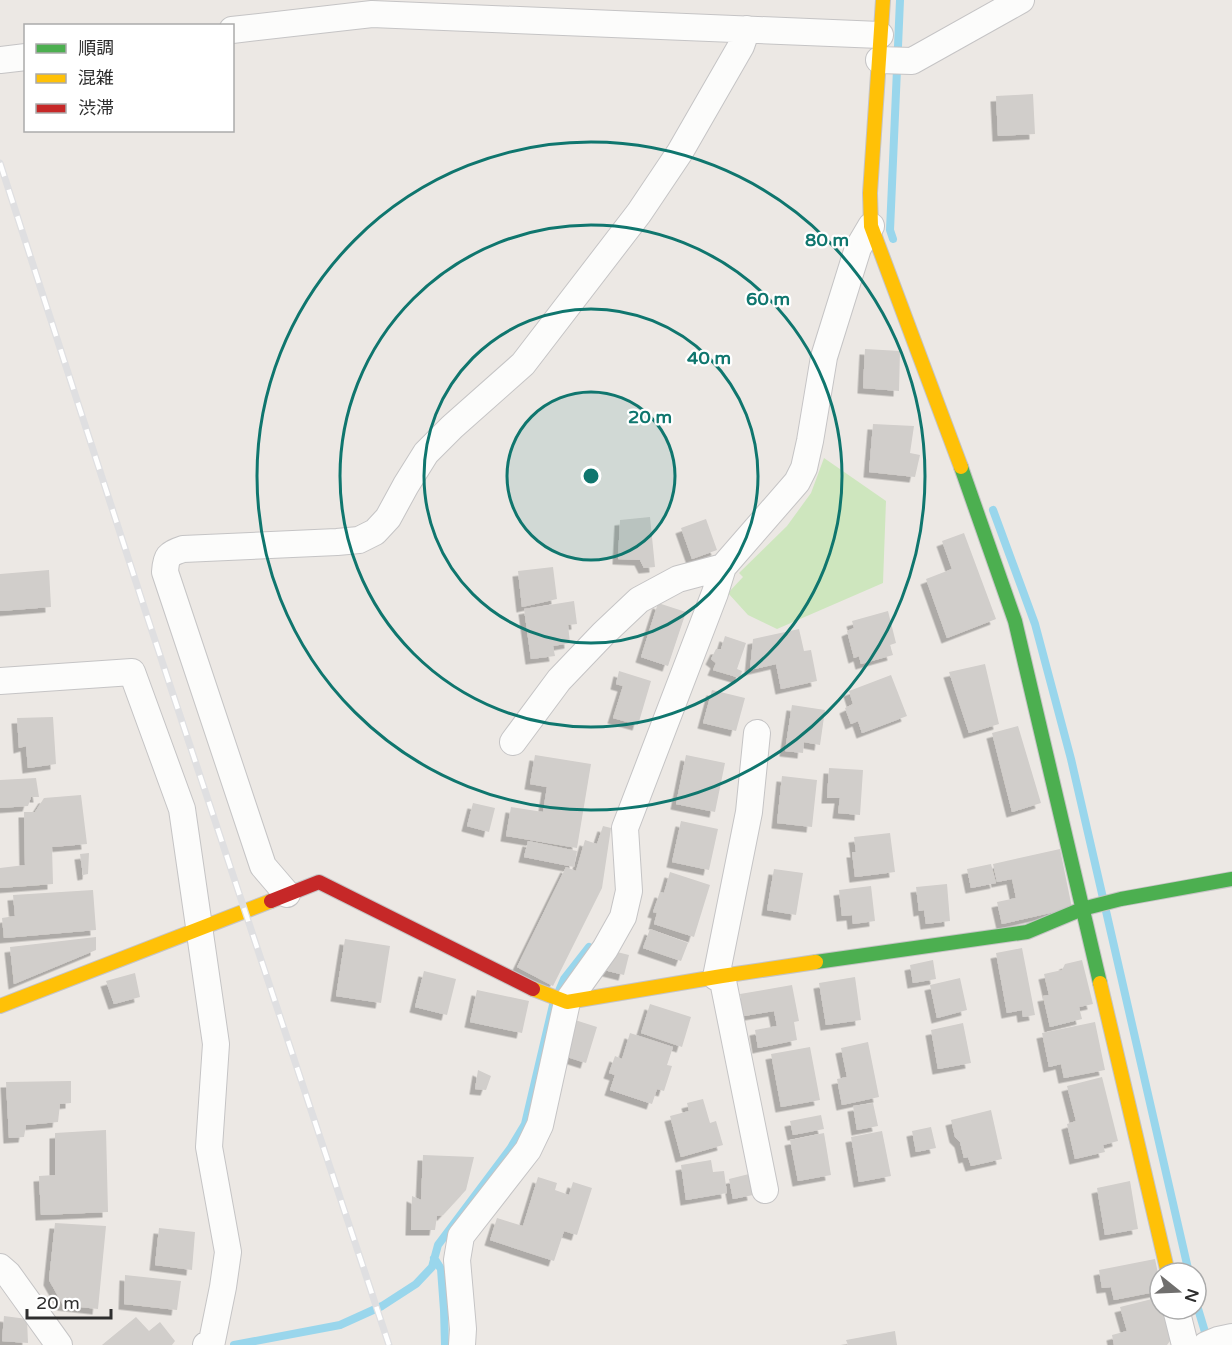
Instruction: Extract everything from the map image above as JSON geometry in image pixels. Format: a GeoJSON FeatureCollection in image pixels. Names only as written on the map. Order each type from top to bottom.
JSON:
{"type":"FeatureCollection","features":[{"type":"Feature","properties":{"kind":"street"},"geometry":{"type":"LineString","coordinates":[[882,0],[880,35],[893,61],[870,192],[871,226],[966,481],[1015,621],[1087,908],[1165,1261]]}},
{"type":"Feature","properties":{"kind":"street"},"geometry":{"type":"LineString","coordinates":[[893,61],[1021,0]]}},
{"type":"Feature","properties":{"kind":"street"},"geometry":{"type":"LineString","coordinates":[[234,30],[372,14],[880,35]]}},
{"type":"Feature","properties":{"kind":"street"},"geometry":{"type":"LineString","coordinates":[[287,894],[263,866],[165,572],[165,561],[171,553],[183,549],[337,542],[359,540],[375,532],[388,518],[426,453],[523,364],[639,213],[685,143],[741,46],[747,28]]}},
{"type":"Feature","properties":{"kind":"street"},"geometry":{"type":"LineString","coordinates":[[0,60],[24,57]]}},
{"type":"Feature","properties":{"kind":"street"},"geometry":{"type":"LineString","coordinates":[[462,1345],[463,1329],[457,1260],[461,1236],[528,1150],[540,1125],[560,999],[605,949],[623,917],[629,891],[625,828],[711,605],[723,567],[797,482],[804,468],[824,357],[858,248],[871,226]]}},
{"type":"Feature","properties":{"kind":"street"},"geometry":{"type":"LineString","coordinates":[[513,742],[559,680],[639,600],[678,579],[723,567]]}},
{"type":"Feature","properties":{"kind":"street"},"geometry":{"type":"LineString","coordinates":[[0,681],[132,672],[182,808],[216,1044],[209,1147],[228,1252],[212,1341],[206,1345]]}},
{"type":"Feature","properties":{"kind":"street"},"geometry":{"type":"LineString","coordinates":[[757,733],[749,812],[719,976],[765,1190]]}},
{"type":"Feature","properties":{"kind":"street"},"geometry":{"type":"LineString","coordinates":[[0,1006],[319,882],[537,990],[560,999],[1027,933],[1087,908],[1120,898],[1232,879]]}},
{"type":"Feature","properties":{"kind":"street"},"geometry":{"type":"LineString","coordinates":[[0,1267],[8,1274],[59,1345]]}},
{"type":"Feature","properties":{"kind":"street"},"geometry":{"type":"LineString","coordinates":[[1179,1321],[1185,1345]]}},
{"type":"Feature","properties":{"kind":"green space"},"geometry":{"type":"Polygon","coordinates":[[[824,458],[886,501],[883,583],[777,629],[748,615],[728,593],[743,577],[739,573],[787,526],[811,493],[824,458]]]}},
{"type":"Feature","properties":{"kind":"building"},"geometry":{"type":"Polygon","coordinates":[[[1033,94],[1035,134],[998,136],[996,96],[1033,94]]]}},
{"type":"Feature","properties":{"kind":"building"},"geometry":{"type":"Polygon","coordinates":[[[865,349],[900,351],[899,391],[863,388],[865,349]]]}},
{"type":"Feature","properties":{"kind":"building"},"geometry":{"type":"Polygon","coordinates":[[[873,424],[914,426],[910,453],[920,455],[915,477],[869,472],[873,424]]]}},
{"type":"Feature","properties":{"kind":"building"},"geometry":{"type":"Polygon","coordinates":[[[650,517],[655,567],[644,568],[640,560],[618,559],[620,520],[650,517]]]}},
{"type":"Feature","properties":{"kind":"building"},"geometry":{"type":"Polygon","coordinates":[[[706,519],[717,550],[692,559],[681,528],[706,519]]]}},
{"type":"Feature","properties":{"kind":"building"},"geometry":{"type":"Polygon","coordinates":[[[964,533],[996,619],[947,638],[926,579],[952,569],[942,541],[964,533]]]}},
{"type":"Feature","properties":{"kind":"building"},"geometry":{"type":"Polygon","coordinates":[[[553,567],[557,599],[522,607],[518,571],[553,567]]]}},
{"type":"Feature","properties":{"kind":"building"},"geometry":{"type":"Polygon","coordinates":[[[49,570],[51,607],[0,611],[0,574],[49,570]]]}},
{"type":"Feature","properties":{"kind":"building"},"geometry":{"type":"Polygon","coordinates":[[[574,601],[577,624],[568,625],[570,643],[553,646],[555,656],[531,659],[524,609],[574,601]]]}},
{"type":"Feature","properties":{"kind":"building"},"geometry":{"type":"Polygon","coordinates":[[[658,603],[686,612],[668,666],[641,657],[658,603]]]}},
{"type":"Feature","properties":{"kind":"building"},"geometry":{"type":"Polygon","coordinates":[[[888,611],[896,643],[890,645],[893,655],[861,664],[859,656],[854,658],[847,631],[854,628],[852,621],[888,611]]]}},
{"type":"Feature","properties":{"kind":"building"},"geometry":{"type":"Polygon","coordinates":[[[799,629],[804,651],[811,650],[817,681],[781,689],[776,664],[750,670],[753,639],[799,629]]]}},
{"type":"Feature","properties":{"kind":"building"},"geometry":{"type":"Polygon","coordinates":[[[725,636],[746,643],[737,669],[742,671],[740,678],[713,670],[716,663],[711,659],[716,649],[721,649],[725,636]]]}},
{"type":"Feature","properties":{"kind":"building"},"geometry":{"type":"Polygon","coordinates":[[[985,664],[999,724],[969,733],[949,672],[985,664]]]}},
{"type":"Feature","properties":{"kind":"building"},"geometry":{"type":"Polygon","coordinates":[[[619,671],[651,681],[638,725],[613,718],[623,686],[616,684],[619,671]]]}},
{"type":"Feature","properties":{"kind":"building"},"geometry":{"type":"Polygon","coordinates":[[[891,675],[907,716],[862,733],[858,721],[851,724],[845,708],[853,704],[849,691],[891,675]]]}},
{"type":"Feature","properties":{"kind":"building"},"geometry":{"type":"Polygon","coordinates":[[[712,690],[745,698],[736,731],[703,723],[712,690]]]}},
{"type":"Feature","properties":{"kind":"building"},"geometry":{"type":"Polygon","coordinates":[[[792,705],[825,710],[820,745],[804,742],[803,753],[785,751],[792,705]]]}},
{"type":"Feature","properties":{"kind":"building"},"geometry":{"type":"Polygon","coordinates":[[[53,717],[56,764],[28,768],[26,746],[19,748],[17,718],[53,717]]]}},
{"type":"Feature","properties":{"kind":"building"},"geometry":{"type":"Polygon","coordinates":[[[1018,726],[1041,803],[1012,812],[992,733],[1018,726]]]}},
{"type":"Feature","properties":{"kind":"building"},"geometry":{"type":"Polygon","coordinates":[[[535,755],[591,764],[577,848],[506,836],[511,807],[543,812],[547,787],[530,784],[535,755]]]}},
{"type":"Feature","properties":{"kind":"building"},"geometry":{"type":"Polygon","coordinates":[[[686,755],[725,763],[715,812],[676,804],[686,755]]]}},
{"type":"Feature","properties":{"kind":"building"},"geometry":{"type":"Polygon","coordinates":[[[829,768],[863,770],[860,815],[838,813],[840,798],[827,798],[829,768]]]}},
{"type":"Feature","properties":{"kind":"building"},"geometry":{"type":"Polygon","coordinates":[[[782,776],[817,780],[812,827],[777,823],[782,776]]]}},
{"type":"Feature","properties":{"kind":"building"},"geometry":{"type":"Polygon","coordinates":[[[36,778],[39,797],[31,797],[28,806],[0,808],[0,780],[36,778]]]}},
{"type":"Feature","properties":{"kind":"building"},"geometry":{"type":"Polygon","coordinates":[[[81,795],[87,844],[52,847],[53,884],[0,888],[0,868],[25,865],[24,812],[35,812],[44,798],[81,795]]]}},
{"type":"Feature","properties":{"kind":"building"},"geometry":{"type":"Polygon","coordinates":[[[473,803],[495,808],[489,832],[467,826],[473,803]]]}},
{"type":"Feature","properties":{"kind":"building"},"geometry":{"type":"Polygon","coordinates":[[[681,821],[718,829],[709,870],[672,862],[681,821]]]}},
{"type":"Feature","properties":{"kind":"building"},"geometry":{"type":"Polygon","coordinates":[[[603,826],[611,828],[602,888],[553,986],[517,967],[566,867],[576,871],[585,840],[597,844],[603,826]]]}},
{"type":"Feature","properties":{"kind":"building"},"geometry":{"type":"Polygon","coordinates":[[[890,833],[895,872],[855,877],[852,852],[856,852],[854,837],[890,833]]]}},
{"type":"Feature","properties":{"kind":"building"},"geometry":{"type":"Polygon","coordinates":[[[528,841],[577,851],[574,867],[524,857],[528,841]]]}},
{"type":"Feature","properties":{"kind":"building"},"geometry":{"type":"Polygon","coordinates":[[[1060,849],[1072,908],[1002,924],[997,902],[1016,898],[1012,879],[997,882],[993,864],[1060,849]]]}},
{"type":"Feature","properties":{"kind":"building"},"geometry":{"type":"Polygon","coordinates":[[[89,853],[88,874],[83,875],[80,854],[89,853]]]}},
{"type":"Feature","properties":{"kind":"building"},"geometry":{"type":"Polygon","coordinates":[[[991,864],[996,883],[971,888],[967,869],[991,864]]]}},
{"type":"Feature","properties":{"kind":"building"},"geometry":{"type":"Polygon","coordinates":[[[774,869],[803,873],[796,915],[767,910],[774,869]]]}},
{"type":"Feature","properties":{"kind":"building"},"geometry":{"type":"Polygon","coordinates":[[[670,872],[710,885],[694,937],[654,924],[657,913],[653,912],[660,892],[664,893],[670,872]]]}},
{"type":"Feature","properties":{"kind":"building"},"geometry":{"type":"Polygon","coordinates":[[[947,884],[950,921],[926,924],[924,910],[919,911],[916,887],[947,884]]]}},
{"type":"Feature","properties":{"kind":"building"},"geometry":{"type":"Polygon","coordinates":[[[871,886],[875,921],[853,924],[852,915],[842,916],[839,890],[871,886]]]}},
{"type":"Feature","properties":{"kind":"building"},"geometry":{"type":"Polygon","coordinates":[[[93,890],[96,930],[4,938],[2,918],[15,916],[13,895],[93,890]]]}},
{"type":"Feature","properties":{"kind":"building"},"geometry":{"type":"Polygon","coordinates":[[[650,929],[688,943],[681,961],[643,948],[650,929]]]}},
{"type":"Feature","properties":{"kind":"building"},"geometry":{"type":"Polygon","coordinates":[[[96,937],[96,950],[14,984],[10,947],[96,937]]]}},
{"type":"Feature","properties":{"kind":"building"},"geometry":{"type":"Polygon","coordinates":[[[345,939],[390,946],[381,1003],[336,996],[345,939]]]}},
{"type":"Feature","properties":{"kind":"building"},"geometry":{"type":"Polygon","coordinates":[[[1022,948],[1035,1015],[1023,1017],[1022,1010],[1007,1013],[996,953],[1022,948]]]}},
{"type":"Feature","properties":{"kind":"building"},"geometry":{"type":"Polygon","coordinates":[[[613,951],[629,955],[624,975],[600,969],[613,951]]]}},
{"type":"Feature","properties":{"kind":"building"},"geometry":{"type":"Polygon","coordinates":[[[933,960],[936,979],[913,983],[910,965],[933,960]]]}},
{"type":"Feature","properties":{"kind":"building"},"geometry":{"type":"Polygon","coordinates":[[[1082,960],[1093,1004],[1079,1007],[1082,1019],[1050,1027],[1043,996],[1049,995],[1044,974],[1062,970],[1065,964],[1082,960]]]}},
{"type":"Feature","properties":{"kind":"building"},"geometry":{"type":"Polygon","coordinates":[[[424,971],[456,979],[447,1015],[415,1007],[424,971]]]}},
{"type":"Feature","properties":{"kind":"building"},"geometry":{"type":"Polygon","coordinates":[[[135,973],[140,997],[114,1004],[106,981],[135,973]]]}},
{"type":"Feature","properties":{"kind":"building"},"geometry":{"type":"Polygon","coordinates":[[[855,977],[861,1020],[826,1025],[819,983],[855,977]]]}},
{"type":"Feature","properties":{"kind":"building"},"geometry":{"type":"Polygon","coordinates":[[[960,978],[967,1010],[937,1018],[930,985],[960,978]]]}},
{"type":"Feature","properties":{"kind":"building"},"geometry":{"type":"Polygon","coordinates":[[[792,985],[799,1021],[794,1022],[797,1040],[758,1048],[755,1030],[777,1026],[774,1011],[744,1016],[740,994],[792,985]]]}},
{"type":"Feature","properties":{"kind":"building"},"geometry":{"type":"Polygon","coordinates":[[[477,990],[529,1001],[522,1033],[470,1022],[477,990]]]}},
{"type":"Feature","properties":{"kind":"building"},"geometry":{"type":"Polygon","coordinates":[[[650,1004],[691,1017],[682,1047],[641,1033],[650,1004]]]}},
{"type":"Feature","properties":{"kind":"building"},"geometry":{"type":"Polygon","coordinates":[[[575,1020],[597,1027],[586,1063],[564,1056],[575,1020]]]}},
{"type":"Feature","properties":{"kind":"building"},"geometry":{"type":"Polygon","coordinates":[[[1095,1022],[1105,1070],[1064,1078],[1061,1064],[1049,1067],[1042,1033],[1095,1022]]]}},
{"type":"Feature","properties":{"kind":"building"},"geometry":{"type":"Polygon","coordinates":[[[963,1023],[971,1063],[938,1069],[931,1030],[963,1023]]]}},
{"type":"Feature","properties":{"kind":"building"},"geometry":{"type":"Polygon","coordinates":[[[630,1033],[673,1047],[667,1065],[672,1066],[664,1091],[657,1089],[652,1104],[610,1090],[615,1075],[609,1073],[615,1056],[622,1059],[630,1033]]]}},
{"type":"Feature","properties":{"kind":"building"},"geometry":{"type":"Polygon","coordinates":[[[868,1042],[879,1097],[842,1105],[837,1079],[847,1077],[841,1048],[868,1042]]]}},
{"type":"Feature","properties":{"kind":"building"},"geometry":{"type":"Polygon","coordinates":[[[810,1047],[820,1100],[781,1107],[771,1054],[810,1047]]]}},
{"type":"Feature","properties":{"kind":"building"},"geometry":{"type":"Polygon","coordinates":[[[478,1070],[491,1076],[486,1090],[475,1089],[478,1070]]]}},
{"type":"Feature","properties":{"kind":"building"},"geometry":{"type":"Polygon","coordinates":[[[1102,1077],[1118,1141],[1103,1145],[1105,1152],[1075,1159],[1067,1124],[1076,1121],[1067,1086],[1102,1077]]]}},
{"type":"Feature","properties":{"kind":"building"},"geometry":{"type":"Polygon","coordinates":[[[71,1081],[71,1103],[60,1104],[58,1122],[26,1125],[24,1137],[9,1138],[6,1082],[71,1081]]]}},
{"type":"Feature","properties":{"kind":"building"},"geometry":{"type":"Polygon","coordinates":[[[703,1099],[710,1123],[716,1121],[723,1145],[681,1157],[670,1116],[689,1111],[687,1103],[703,1099]]]}},
{"type":"Feature","properties":{"kind":"building"},"geometry":{"type":"Polygon","coordinates":[[[873,1103],[878,1126],[857,1130],[853,1106],[873,1103]]]}},
{"type":"Feature","properties":{"kind":"building"},"geometry":{"type":"Polygon","coordinates":[[[991,1110],[1002,1159],[971,1166],[968,1157],[964,1158],[951,1120],[991,1110]]]}},
{"type":"Feature","properties":{"kind":"building"},"geometry":{"type":"Polygon","coordinates":[[[821,1115],[824,1129],[793,1135],[790,1121],[821,1115]]]}},
{"type":"Feature","properties":{"kind":"building"},"geometry":{"type":"Polygon","coordinates":[[[931,1127],[936,1148],[916,1152],[912,1131],[931,1127]]]}},
{"type":"Feature","properties":{"kind":"building"},"geometry":{"type":"Polygon","coordinates":[[[106,1130],[108,1212],[41,1215],[39,1176],[55,1175],[55,1133],[106,1130]]]}},
{"type":"Feature","properties":{"kind":"building"},"geometry":{"type":"Polygon","coordinates":[[[882,1131],[891,1176],[859,1182],[851,1137],[882,1131]]]}},
{"type":"Feature","properties":{"kind":"building"},"geometry":{"type":"Polygon","coordinates":[[[824,1133],[831,1175],[798,1181],[790,1140],[824,1133]]]}},
{"type":"Feature","properties":{"kind":"building"},"geometry":{"type":"Polygon","coordinates":[[[423,1155],[474,1157],[466,1190],[443,1215],[437,1216],[435,1230],[411,1230],[412,1196],[421,1200],[423,1155]]]}},
{"type":"Feature","properties":{"kind":"building"},"geometry":{"type":"Polygon","coordinates":[[[711,1160],[713,1172],[724,1171],[727,1193],[686,1200],[681,1165],[711,1160]]]}},
{"type":"Feature","properties":{"kind":"building"},"geometry":{"type":"Polygon","coordinates":[[[749,1174],[753,1195],[733,1199],[729,1179],[749,1174]]]}},
{"type":"Feature","properties":{"kind":"building"},"geometry":{"type":"Polygon","coordinates":[[[538,1177],[557,1183],[555,1190],[569,1195],[573,1182],[592,1188],[577,1235],[564,1231],[554,1261],[490,1240],[497,1218],[523,1226],[538,1177]]]}},
{"type":"Feature","properties":{"kind":"building"},"geometry":{"type":"Polygon","coordinates":[[[1130,1181],[1138,1229],[1105,1235],[1097,1188],[1130,1181]]]}},
{"type":"Feature","properties":{"kind":"building"},"geometry":{"type":"Polygon","coordinates":[[[55,1223],[106,1226],[98,1309],[63,1305],[49,1280],[55,1223]]]}},
{"type":"Feature","properties":{"kind":"building"},"geometry":{"type":"Polygon","coordinates":[[[159,1228],[195,1232],[192,1270],[155,1265],[159,1228]]]}},
{"type":"Feature","properties":{"kind":"building"},"geometry":{"type":"Polygon","coordinates":[[[1155,1259],[1155,1261],[1148,1261],[1148,1293],[1114,1300],[1111,1287],[1102,1288],[1099,1270],[1155,1259]]]}},
{"type":"Feature","properties":{"kind":"building"},"geometry":{"type":"Polygon","coordinates":[[[125,1275],[181,1281],[177,1310],[124,1304],[125,1275]]]}},
{"type":"Feature","properties":{"kind":"building"},"geometry":{"type":"Polygon","coordinates":[[[1148,1300],[1148,1321],[1169,1321],[1173,1337],[1167,1345],[1114,1345],[1112,1335],[1127,1331],[1120,1307],[1148,1300]]]}},
{"type":"Feature","properties":{"kind":"building"},"geometry":{"type":"Polygon","coordinates":[[[4,1316],[27,1319],[28,1343],[2,1341],[4,1316]]]}},
{"type":"Feature","properties":{"kind":"building"},"geometry":{"type":"Polygon","coordinates":[[[136,1317],[149,1331],[160,1322],[175,1341],[172,1345],[102,1345],[136,1317]]]}},
{"type":"Feature","properties":{"kind":"building"},"geometry":{"type":"Polygon","coordinates":[[[895,1331],[897,1345],[848,1345],[846,1340],[895,1331]]]}},
{"type":"Feature","properties":{"kind":"waterway"},"geometry":{"type":"LineString","coordinates":[[893,239],[890,230],[900,0]]}},
{"type":"Feature","properties":{"kind":"waterway"},"geometry":{"type":"LineString","coordinates":[[993,510],[1035,624],[1071,759],[1103,898]]}},
{"type":"Feature","properties":{"kind":"waterway"},"geometry":{"type":"LineString","coordinates":[[1106,911],[1186,1261]]}},
{"type":"Feature","properties":{"kind":"waterway"},"geometry":{"type":"LineString","coordinates":[[558,993],[564,979],[589,947]]}},
{"type":"Feature","properties":{"kind":"waterway"},"geometry":{"type":"LineString","coordinates":[[234,1345],[340,1325],[382,1306],[416,1284],[432,1267],[438,1245],[510,1149],[525,1124],[553,1005]]}},
{"type":"Feature","properties":{"kind":"waterway"},"geometry":{"type":"LineString","coordinates":[[434,1258],[441,1269],[445,1345]]}},
{"type":"Feature","properties":{"kind":"waterway"},"geometry":{"type":"LineString","coordinates":[[1202,1321],[1208,1342]]}},
{"type":"Feature","properties":{"kind":"railway"},"geometry":{"type":"LineString","coordinates":[[0,163],[147,616],[389,1345]]}},
{"type":"Feature","properties":{"kind":"traffic: fast"},"geometry":{"type":"LineString","coordinates":[[961,467],[1015,621],[1100,983]]}},
{"type":"Feature","properties":{"kind":"traffic: fast"},"geometry":{"type":"LineString","coordinates":[[816,962],[1027,932],[1082,909],[1121,899],[1232,879]]}},
{"type":"Feature","properties":{"kind":"traffic: slow"},"geometry":{"type":"LineString","coordinates":[[883,0],[870,193],[871,226],[961,467]]}},
{"type":"Feature","properties":{"kind":"traffic: slow"},"geometry":{"type":"LineString","coordinates":[[0,1006],[271,901]]}},
{"type":"Feature","properties":{"kind":"traffic: slow"},"geometry":{"type":"LineString","coordinates":[[533,989],[567,1002],[816,962]]}},
{"type":"Feature","properties":{"kind":"traffic: slow"},"geometry":{"type":"LineString","coordinates":[[1100,983],[1165,1261]]}},
{"type":"Feature","properties":{"kind":"traffic: jam"},"geometry":{"type":"LineString","coordinates":[[271,901],[319,882],[533,989]]}}]}
